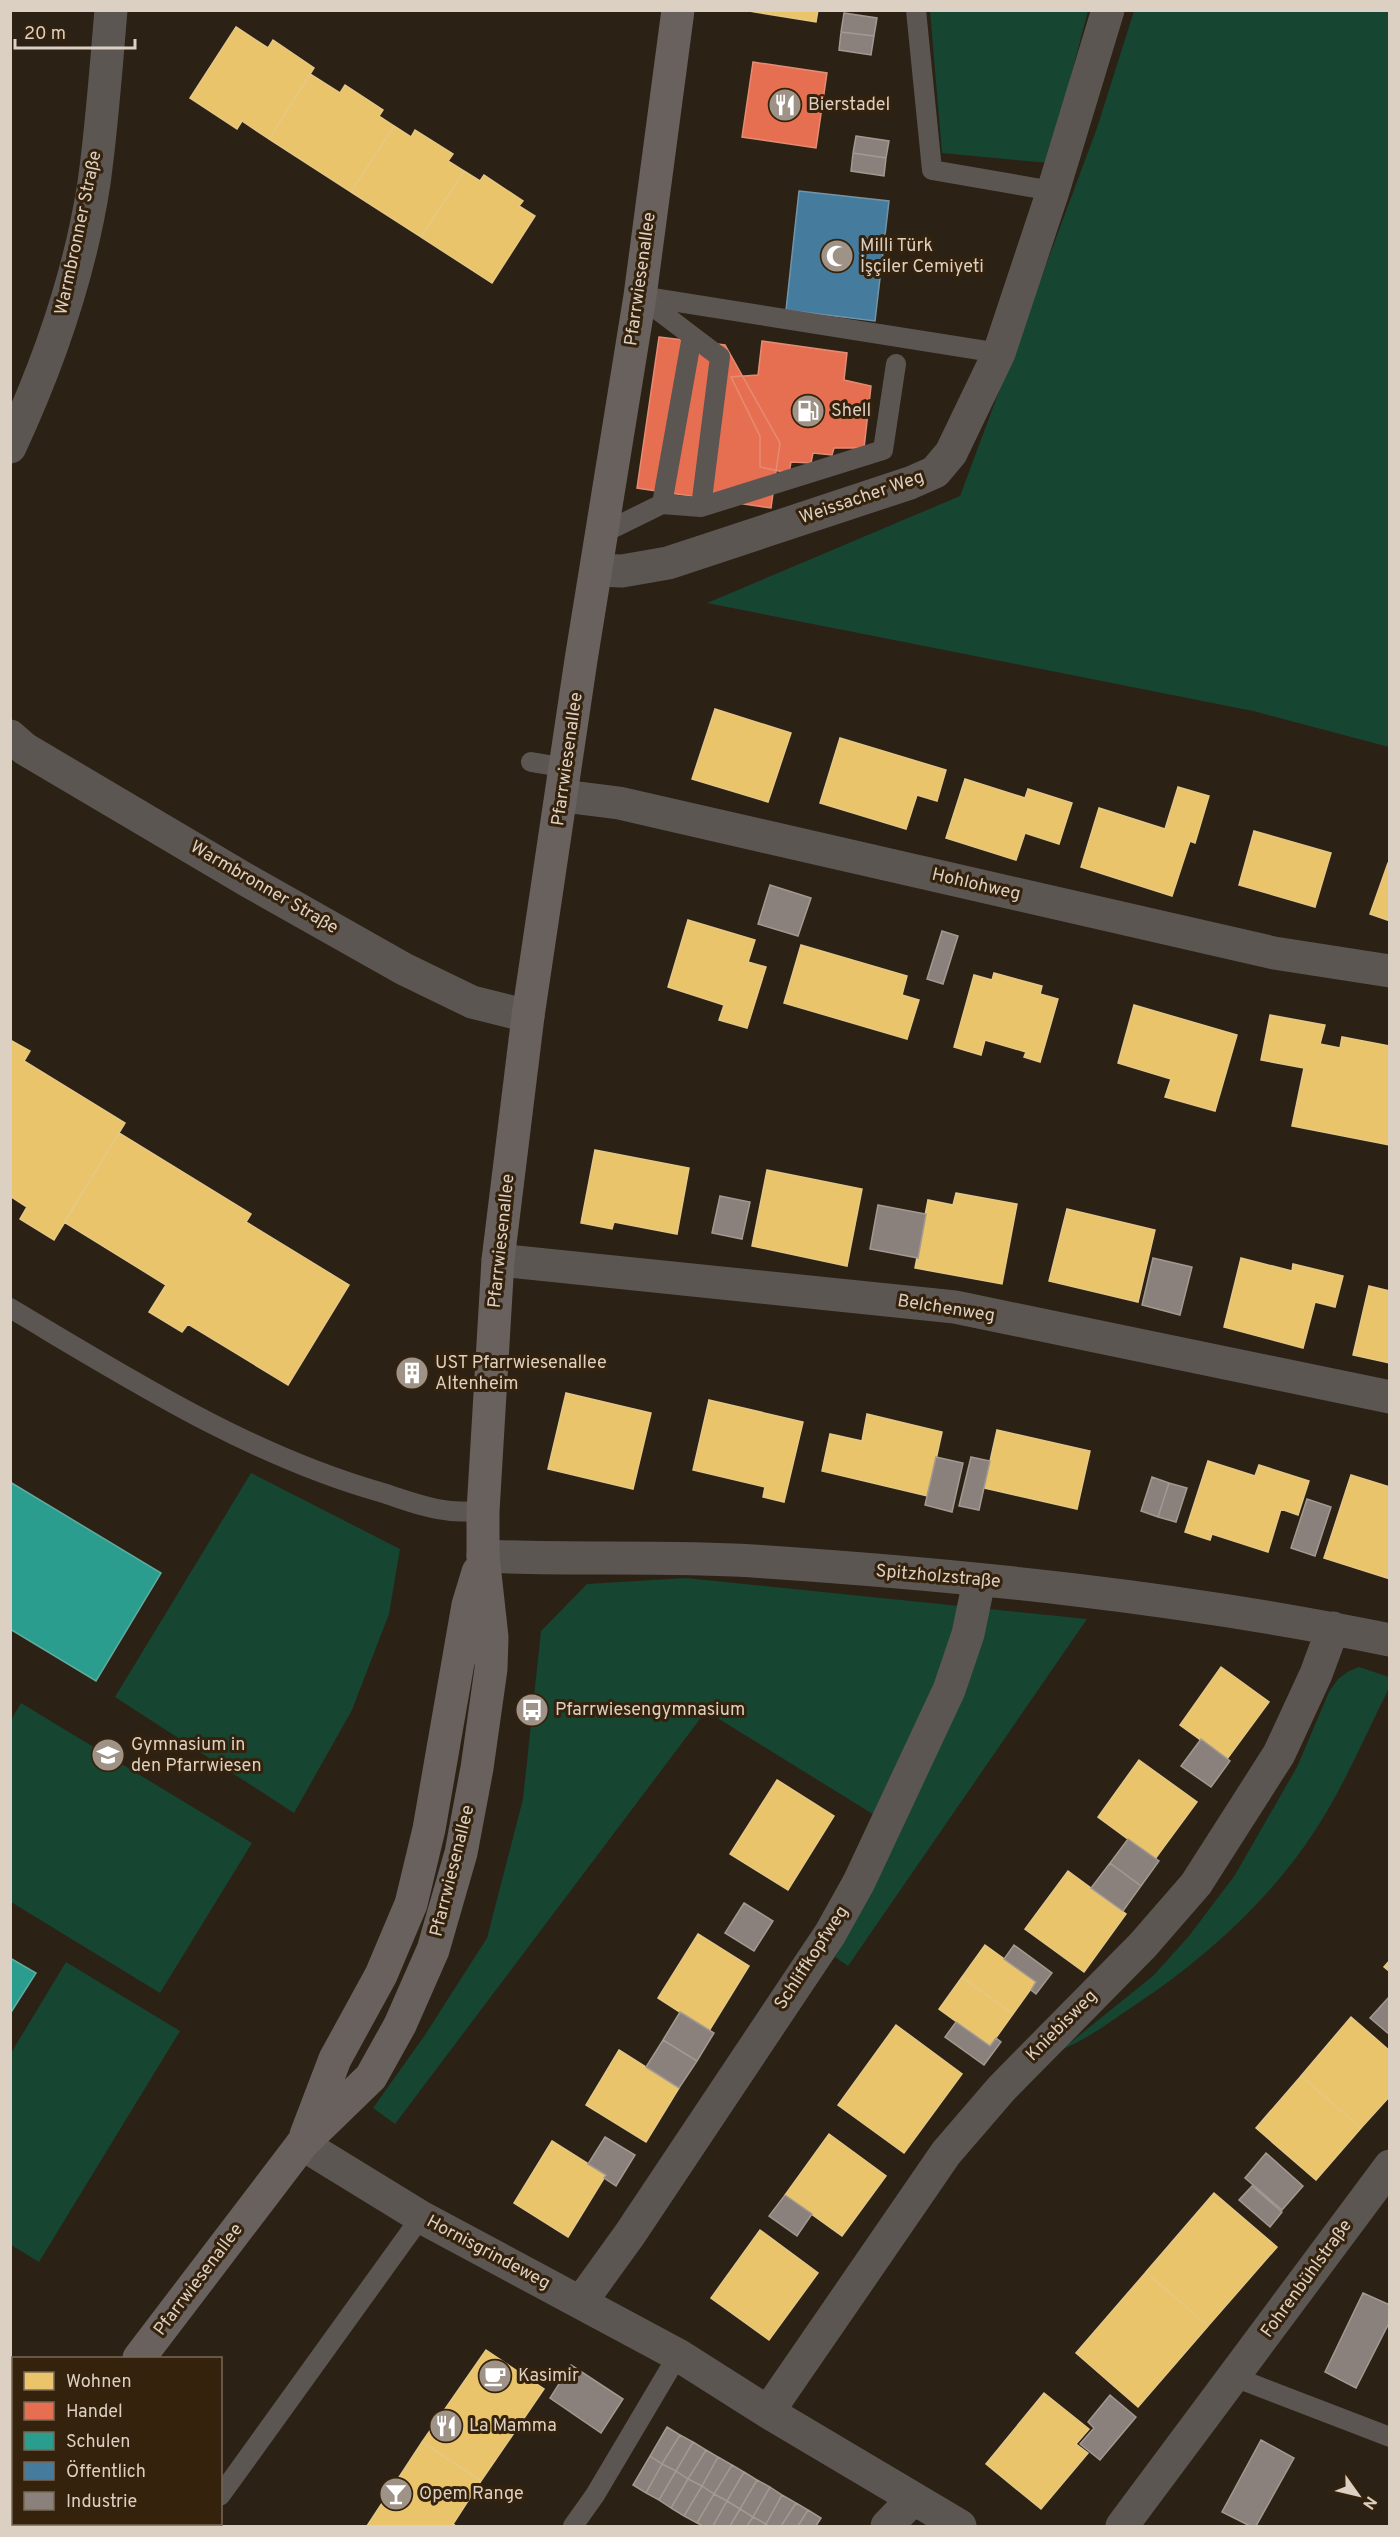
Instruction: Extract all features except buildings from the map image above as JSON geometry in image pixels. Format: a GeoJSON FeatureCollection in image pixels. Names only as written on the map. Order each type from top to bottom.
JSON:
{"type":"FeatureCollection","features":[{"type":"Feature","properties":{"kind":"main road","name":"Pfarrwiesenallee"},"geometry":{"type":"LineString","coordinates":[[140,2357],[302,2144],[335,2058],[381,1975],[411,1904],[429,1829],[468,1605],[483,1556],[483,1511],[498,1260],[528,1016],[640,296],[678,10]]}},
{"type":"Feature","properties":{"kind":"street","name":"Warmbronner Straße"},"geometry":{"type":"LineString","coordinates":[[10,447],[30,405],[60,325],[81,241],[99,142],[111,10]]}},
{"type":"Feature","properties":{"kind":"street","name":"Weissacher Weg"},"geometry":{"type":"LineString","coordinates":[[597,570],[622,571],[668,563],[910,483],[935,472],[951,453],[999,353],[1053,191],[1108,10]]}},
{"type":"Feature","properties":{"kind":"street","name":"Warmbronner Straße"},"geometry":{"type":"LineString","coordinates":[[10,736],[25,749],[250,882],[404,969],[472,1002],[528,1016]]}},
{"type":"Feature","properties":{"kind":"street","name":"Hohlohweg"},"geometry":{"type":"LineString","coordinates":[[565,782],[619,803],[1274,953],[1389,971]]}},
{"type":"Feature","properties":{"kind":"street","name":"Belchenweg"},"geometry":{"type":"LineString","coordinates":[[498,1260],[955,1308],[1389,1397]]}},
{"type":"Feature","properties":{"kind":"street","name":"Spitzholzstraße"},"geometry":{"type":"LineString","coordinates":[[483,1556],[753,1561],[1087,1590],[1389,1640]]}},
{"type":"Feature","properties":{"kind":"street","name":"Schliffkopfweg"},"geometry":{"type":"LineString","coordinates":[[581,2302],[630,2234],[830,1934],[859,1882],[949,1690],[968,1634],[979,1581]]}},
{"type":"Feature","properties":{"kind":"street","name":"Kniebisweg"},"geometry":{"type":"LineString","coordinates":[[768,2412],[946,2153],[1002,2088],[1143,1945],[1196,1884],[1279,1754],[1316,1674],[1333,1629]]}},
{"type":"Feature","properties":{"kind":"street","name":"Hornisgrindeweg"},"geometry":{"type":"LineString","coordinates":[[302,2144],[421,2217],[678,2355],[912,2500],[960,2526]]}},
{"type":"Feature","properties":{"kind":"street","name":"Fohrenbühlstraße"},"geometry":{"type":"LineString","coordinates":[[1122,2526],[1386,2176]]}},
{"type":"Feature","properties":{"kind":"street"},"geometry":{"type":"LineString","coordinates":[[887,2526],[912,2500]]}},
{"type":"Feature","properties":{"kind":"lane"},"geometry":{"type":"LineString","coordinates":[[916,10],[932,170],[1053,191]]}},
{"type":"Feature","properties":{"kind":"lane"},"geometry":{"type":"LineString","coordinates":[[640,296],[720,357],[701,507]]}},
{"type":"Feature","properties":{"kind":"lane"},"geometry":{"type":"LineString","coordinates":[[640,296],[999,353]]}},
{"type":"Feature","properties":{"kind":"lane"},"geometry":{"type":"LineString","coordinates":[[662,504],[692,336]]}},
{"type":"Feature","properties":{"kind":"lane"},"geometry":{"type":"LineString","coordinates":[[603,533],[662,504],[701,507],[883,450],[896,364]]}},
{"type":"Feature","properties":{"kind":"lane"},"geometry":{"type":"LineString","coordinates":[[531,762],[565,782]]}},
{"type":"Feature","properties":{"kind":"lane"},"geometry":{"type":"LineString","coordinates":[[10,1308],[134,1381],[282,1459],[432,1507],[451,1511],[483,1511]]}},
{"type":"Feature","properties":{"kind":"lane"},"geometry":{"type":"LineString","coordinates":[[222,2493],[421,2217]]}},
{"type":"Feature","properties":{"kind":"lane"},"geometry":{"type":"LineString","coordinates":[[573,2526],[595,2495],[678,2355]]}},
{"type":"Feature","properties":{"kind":"lane"},"geometry":{"type":"LineString","coordinates":[[1234,2377],[1389,2437]]}},
{"type":"Feature","properties":{"kind":"green space"},"geometry":{"type":"Polygon","coordinates":[[[930,11],[1088,11],[1048,163],[942,153],[930,11]]]}},
{"type":"Feature","properties":{"kind":"green space"},"geometry":{"type":"Polygon","coordinates":[[[1134,11],[1389,11],[1389,747],[1253,711],[707,603],[960,496],[1097,128],[1134,11]]]}},
{"type":"Feature","properties":{"kind":"green space"},"geometry":{"type":"Polygon","coordinates":[[[251,1473],[400,1549],[389,1614],[352,1710],[294,1813],[115,1697],[251,1473]]]}},
{"type":"Feature","properties":{"kind":"green space"},"geometry":{"type":"Polygon","coordinates":[[[686,1578],[1087,1619],[848,1966],[835,1957],[880,1869],[897,1829],[706,1711],[395,2124],[373,2108],[425,2035],[487,1938],[523,1799],[541,1631],[587,1584],[686,1578]]]}},
{"type":"Feature","properties":{"kind":"green space"},"geometry":{"type":"Polygon","coordinates":[[[1359,1667],[1389,1677],[1389,1688],[1330,1807],[1288,1868],[1249,1912],[1183,1971],[1081,2041],[1061,2050],[1153,1976],[1189,1936],[1235,1875],[1297,1767],[1329,1692],[1338,1679],[1359,1667]]]}},
{"type":"Feature","properties":{"kind":"green space"},"geometry":{"type":"Polygon","coordinates":[[[21,1703],[252,1843],[160,1993],[11,1902],[11,1720],[21,1703]]]}},
{"type":"Feature","properties":{"kind":"green space"},"geometry":{"type":"Polygon","coordinates":[[[66,1962],[180,2031],[39,2262],[11,2245],[11,2053],[66,1962]]]}},
{"type":"Feature","properties":{"kind":"place","name":"Bierstadel"},"geometry":{"type":"Point","coordinates":[785,105]}},
{"type":"Feature","properties":{"kind":"place","name":"Milli Türk İşçiler Cemiyeti"},"geometry":{"type":"Point","coordinates":[837,256]}},
{"type":"Feature","properties":{"kind":"place","name":"Shell"},"geometry":{"type":"Point","coordinates":[808,411]}},
{"type":"Feature","properties":{"kind":"place","name":"UST Pfarrwiesenallee Altenheim"},"geometry":{"type":"Point","coordinates":[412,1373]}},
{"type":"Feature","properties":{"kind":"place","name":"Pfarrwiesengymnasium"},"geometry":{"type":"Point","coordinates":[532,1710]}},
{"type":"Feature","properties":{"kind":"place","name":"Gymnasium in den Pfarrwiesen"},"geometry":{"type":"Point","coordinates":[108,1755]}},
{"type":"Feature","properties":{"kind":"place","name":"Kasimir"},"geometry":{"type":"Point","coordinates":[495,2376]}},
{"type":"Feature","properties":{"kind":"place","name":"La Mamma"},"geometry":{"type":"Point","coordinates":[446,2426]}},
{"type":"Feature","properties":{"kind":"place","name":"Opem Range"},"geometry":{"type":"Point","coordinates":[396,2494]}}]}
